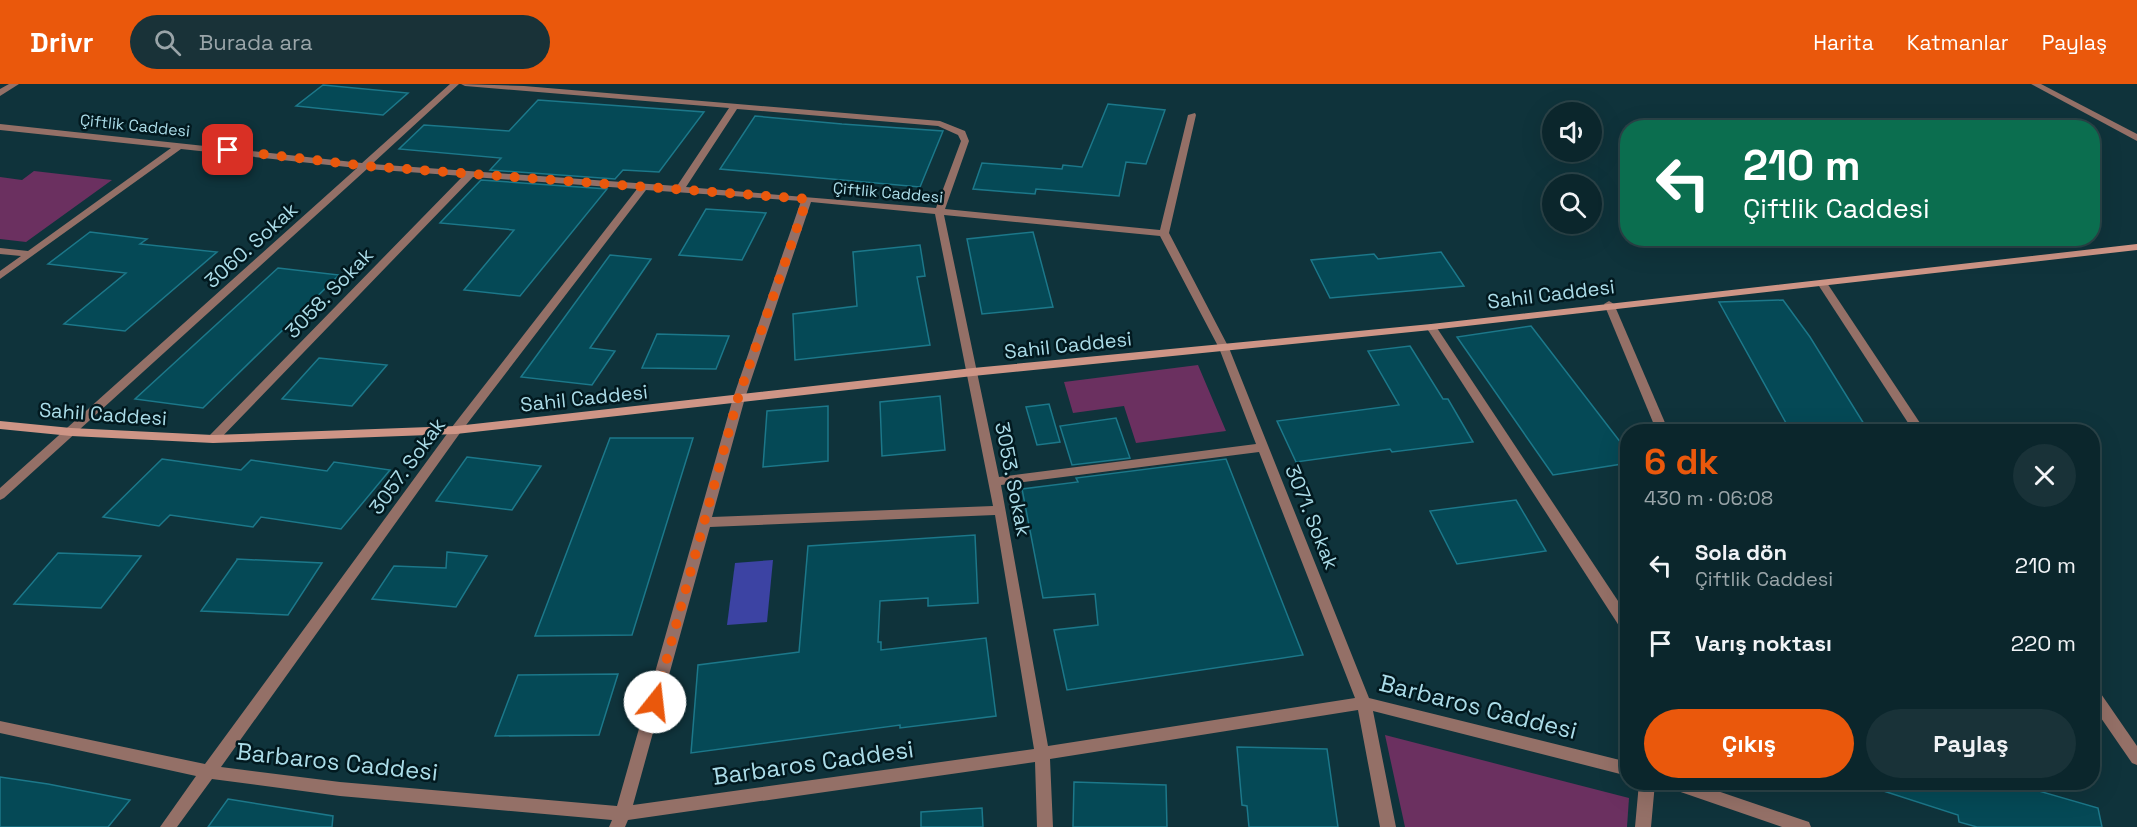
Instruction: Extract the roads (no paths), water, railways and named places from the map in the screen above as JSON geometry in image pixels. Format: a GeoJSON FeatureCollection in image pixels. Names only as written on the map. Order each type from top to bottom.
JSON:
{"type":"FeatureCollection","features":[{"type":"Feature","properties":{"kind":"street"},"geometry":{"type":"LineString","coordinates":[[0,93],[15,84]]}},
{"type":"Feature","properties":{"kind":"street","name":"3060. Sokak"},"geometry":{"type":"LineString","coordinates":[[0,495],[455,84]]}},
{"type":"Feature","properties":{"kind":"street"},"geometry":{"type":"LineString","coordinates":[[465,84],[648,93],[734,107],[940,124],[958,129],[965,141],[939,212]]}},
{"type":"Feature","properties":{"kind":"street"},"geometry":{"type":"LineString","coordinates":[[2035,84],[2137,138]]}},
{"type":"Feature","properties":{"kind":"street"},"geometry":{"type":"LineString","coordinates":[[680,190],[734,107]]}},
{"type":"Feature","properties":{"kind":"street"},"geometry":{"type":"LineString","coordinates":[[1164,233],[1192,115]]}},
{"type":"Feature","properties":{"kind":"street","name":"Çiftlik Caddesi"},"geometry":{"type":"LineString","coordinates":[[0,126],[366,166],[807,199],[1164,233]]}},
{"type":"Feature","properties":{"kind":"street"},"geometry":{"type":"LineString","coordinates":[[0,276],[181,145]]}},
{"type":"Feature","properties":{"kind":"street","name":"3058. Sokak"},"geometry":{"type":"LineString","coordinates":[[213,439],[471,173]]}},
{"type":"Feature","properties":{"kind":"street","name":"3057. Sokak"},"geometry":{"type":"LineString","coordinates":[[168,827],[456,430],[642,187]]}},
{"type":"Feature","properties":{"kind":"street"},"geometry":{"type":"LineString","coordinates":[[620,821],[738,398],[807,199]]}},
{"type":"Feature","properties":{"kind":"street","name":"3053. Sokak"},"geometry":{"type":"LineString","coordinates":[[939,212],[1000,510],[1042,754],[1045,827]]}},
{"type":"Feature","properties":{"kind":"street","name":"3071. Sokak"},"geometry":{"type":"LineString","coordinates":[[1164,233],[1224,348],[1364,703],[1388,827]]}},
{"type":"Feature","properties":{"kind":"street","name":"Sahil Caddesi"},"geometry":{"type":"LineString","coordinates":[[0,425],[71,432],[213,439],[456,430],[973,372],[1431,327],[1609,304],[1822,283],[2137,247]]}},
{"type":"Feature","properties":{"kind":"street"},"geometry":{"type":"LineString","coordinates":[[0,251],[30,254]]}},
{"type":"Feature","properties":{"kind":"street"},"geometry":{"type":"LineString","coordinates":[[1822,283],[1915,424]]}},
{"type":"Feature","properties":{"kind":"street"},"geometry":{"type":"LineString","coordinates":[[1609,304],[1660,424]]}},
{"type":"Feature","properties":{"kind":"street"},"geometry":{"type":"LineString","coordinates":[[1431,327],[1620,616]]}},
{"type":"Feature","properties":{"kind":"street"},"geometry":{"type":"LineString","coordinates":[[994,482],[1263,447]]}},
{"type":"Feature","properties":{"kind":"street"},"geometry":{"type":"LineString","coordinates":[[705,522],[1000,510]]}},
{"type":"Feature","properties":{"kind":"street","name":"Barbaros Caddesi"},"geometry":{"type":"LineString","coordinates":[[0,727],[208,772],[620,821],[1364,703],[1620,767]]}},
{"type":"Feature","properties":{"kind":"street"},"geometry":{"type":"LineString","coordinates":[[2100,704],[2137,758]]}},
{"type":"Feature","properties":{"kind":"street"},"geometry":{"type":"LineString","coordinates":[[1643,827],[1646,790]]}},
{"type":"Feature","properties":{"kind":"street"},"geometry":{"type":"LineString","coordinates":[[1695,790],[1803,827]]}}]}
